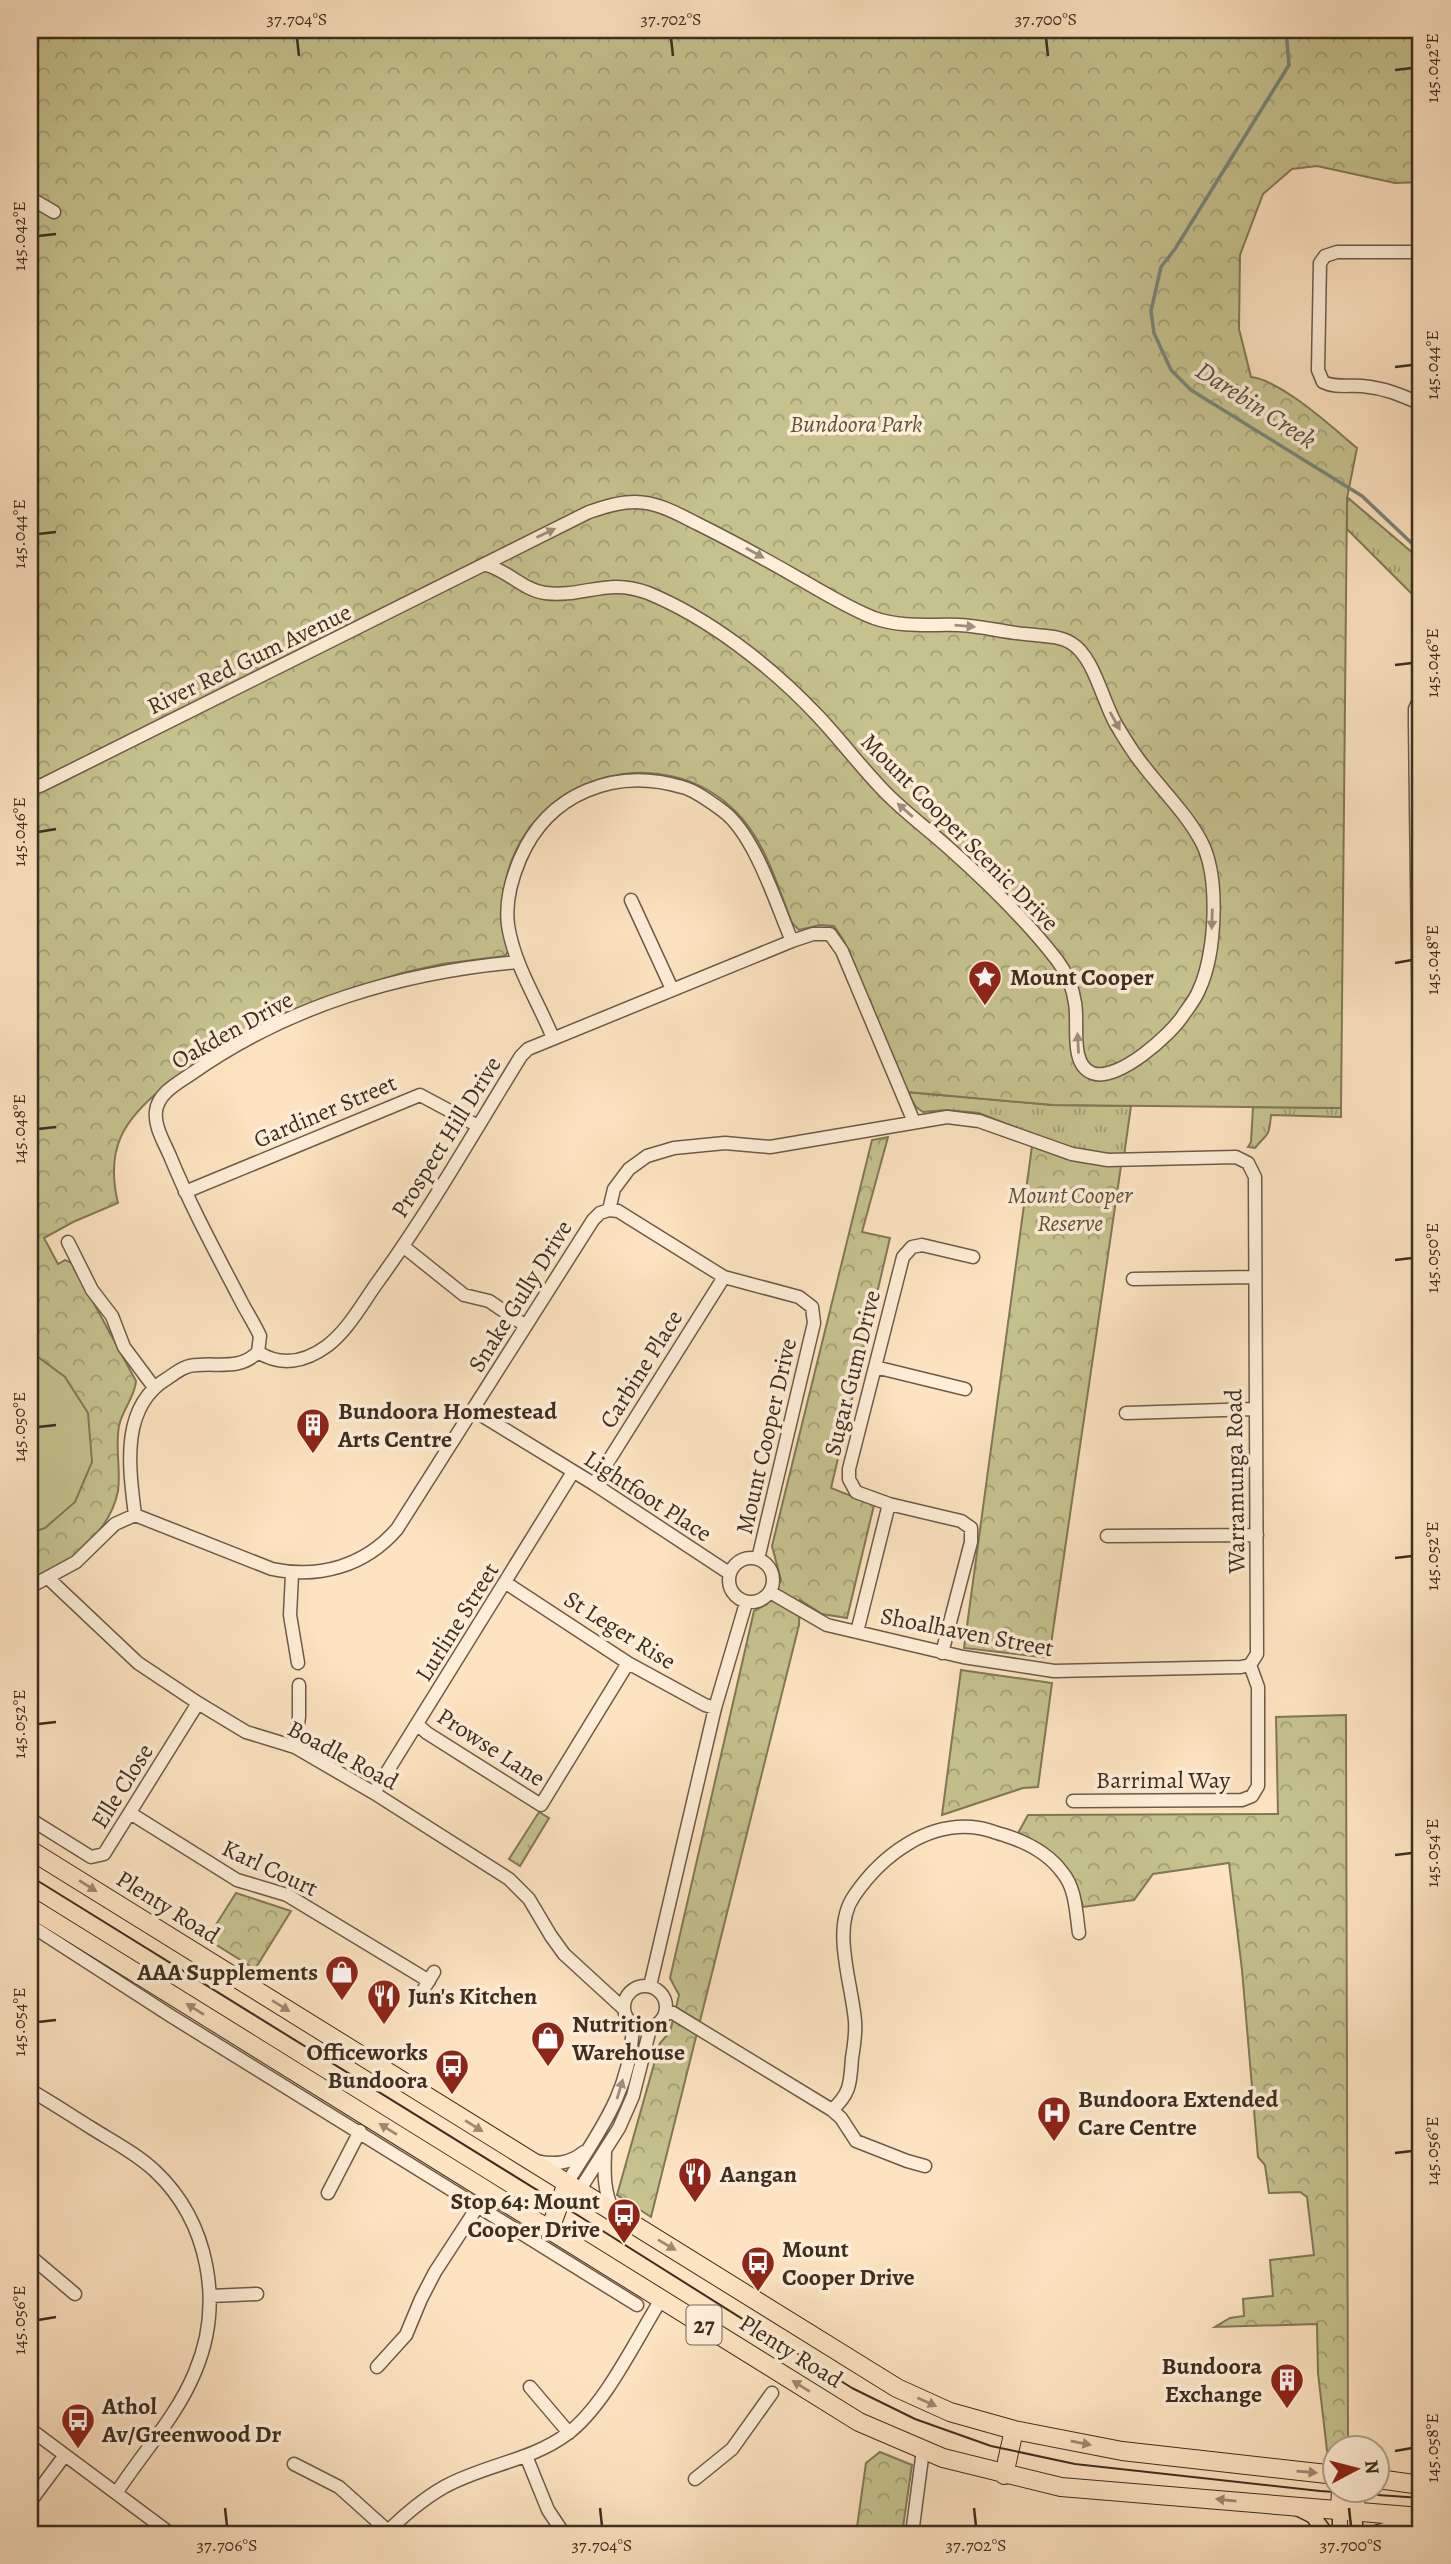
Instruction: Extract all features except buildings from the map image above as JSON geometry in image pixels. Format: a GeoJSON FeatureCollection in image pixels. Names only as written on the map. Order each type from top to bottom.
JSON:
{"type":"FeatureCollection","features":[{"type":"Feature","properties":{"kind":"highway","name":"Plenty Road"},"geometry":{"type":"LineString","coordinates":[[30,1850],[897,2388],[950,2412],[1014,2430],[1122,2451],[1322,2474]]}},
{"type":"Feature","properties":{"kind":"highway","name":"Plenty Road"},"geometry":{"type":"LineString","coordinates":[[30,1907],[272,2067],[550,2229],[859,2422],[923,2450],[1004,2474],[1073,2488],[1421,2517]]}},
{"type":"Feature","properties":{"kind":"highway"},"geometry":{"type":"LineString","coordinates":[[550,2229],[573,2187]]}},
{"type":"Feature","properties":{"kind":"highway"},"geometry":{"type":"LineString","coordinates":[[1004,2474],[1014,2430]]}},
{"type":"Feature","properties":{"kind":"highway"},"geometry":{"type":"LineString","coordinates":[[1392,2481],[1421,2485]]}},
{"type":"Feature","properties":{"kind":"highway"},"geometry":{"type":"LineString","coordinates":[[1345,2504],[1347,2511]]}},
{"type":"Feature","properties":{"kind":"highway"},"geometry":{"type":"LineString","coordinates":[[1347,2511],[1350,2504]]}},
{"type":"Feature","properties":{"kind":"main road"},"geometry":{"type":"LineString","coordinates":[[1294,2507],[1313,2516],[1326,2534]]}},
{"type":"Feature","properties":{"kind":"main road"},"geometry":{"type":"LineString","coordinates":[[1340,2534],[1347,2511]]}},
{"type":"Feature","properties":{"kind":"main road"},"geometry":{"type":"LineString","coordinates":[[1347,2511],[1355,2534]]}},
{"type":"Feature","properties":{"kind":"main road"},"geometry":{"type":"LineString","coordinates":[[1373,2534],[1384,2529],[1421,2522]]}},
{"type":"Feature","properties":{"kind":"street"},"geometry":{"type":"LineString","coordinates":[[30,198],[54,212]]}},
{"type":"Feature","properties":{"kind":"street"},"geometry":{"type":"LineString","coordinates":[[1421,252],[1328,254],[1321,263],[1318,370],[1323,382],[1330,386],[1363,386],[1391,390],[1421,404]]}},
{"type":"Feature","properties":{"kind":"street","name":"Mount Cooper Scenic Drive"},"geometry":{"type":"LineString","coordinates":[[648,503],[666,508],[747,548],[845,604],[875,618],[902,625],[961,625],[1068,641],[1086,659],[1113,720],[1139,761],[1186,818],[1208,857],[1212,900],[1209,960],[1199,991],[1181,1020],[1156,1045],[1115,1071],[1095,1075],[1087,1071],[1078,1052],[1077,1010],[1073,992],[1058,962],[1006,903],[954,852],[888,795],[786,684],[712,628],[647,593],[622,585],[558,594],[537,592],[495,567],[486,565],[589,512],[613,504],[648,503]]}},
{"type":"Feature","properties":{"kind":"street","name":"River Red Gum Avenue"},"geometry":{"type":"LineString","coordinates":[[30,789],[486,565]]}},
{"type":"Feature","properties":{"kind":"street"},"geometry":{"type":"LineString","coordinates":[[1421,696],[1415,709],[1419,824],[1421,1195]]}},
{"type":"Feature","properties":{"kind":"street"},"geometry":{"type":"LineString","coordinates":[[553,1038],[518,962],[508,924],[509,886],[525,847],[555,808],[599,785],[646,779],[685,787],[725,812],[748,840],[792,941]]}},
{"type":"Feature","properties":{"kind":"street"},"geometry":{"type":"LineString","coordinates":[[631,901],[671,989]]}},
{"type":"Feature","properties":{"kind":"street","name":"Prospect Hill Drive"},"geometry":{"type":"LineString","coordinates":[[258,1352],[272,1360],[289,1362],[326,1346],[343,1331],[404,1247],[521,1056],[528,1049],[792,941],[813,934],[830,934],[842,951],[914,1122]]}},
{"type":"Feature","properties":{"kind":"street","name":"Oakden Drive"},"geometry":{"type":"LineString","coordinates":[[258,1352],[260,1336],[185,1192],[158,1127],[156,1109],[164,1093],[205,1064],[274,1026],[329,1002],[398,980],[467,966],[518,962]]}},
{"type":"Feature","properties":{"kind":"street","name":"Gardiner Street"},"geometry":{"type":"LineString","coordinates":[[185,1192],[420,1095],[478,1126]]}},
{"type":"Feature","properties":{"kind":"street","name":"Snake Gully Drive"},"geometry":{"type":"LineString","coordinates":[[135,1515],[272,1569],[292,1574],[340,1568],[369,1555],[397,1530],[593,1220],[600,1213],[609,1210],[614,1189],[629,1168],[648,1156],[674,1148],[725,1143],[770,1147],[947,1117],[979,1121],[1072,1154],[1108,1160],[1236,1157],[1248,1163]]}},
{"type":"Feature","properties":{"kind":"street","name":"Warramunga Road"},"geometry":{"type":"LineString","coordinates":[[1248,1163],[1255,1177],[1258,1654],[1250,1665],[1258,1687],[1258,1786],[1252,1796]]}},
{"type":"Feature","properties":{"kind":"street"},"geometry":{"type":"LineString","coordinates":[[609,1210],[621,1213],[724,1277]]}},
{"type":"Feature","properties":{"kind":"street"},"geometry":{"type":"LineString","coordinates":[[68,1242],[92,1290],[112,1316],[124,1347],[153,1386]]}},
{"type":"Feature","properties":{"kind":"street","name":"Sugar Gum Drive"},"geometry":{"type":"LineString","coordinates":[[942,1653],[971,1542],[971,1528],[961,1521],[889,1504],[856,1492],[849,1479],[849,1469],[905,1253],[916,1245],[922,1245],[973,1257]]}},
{"type":"Feature","properties":{"kind":"street"},"geometry":{"type":"LineString","coordinates":[[404,1247],[464,1295],[489,1301],[526,1326]]}},
{"type":"Feature","properties":{"kind":"street","name":"Mount Cooper Drive"},"geometry":{"type":"LineString","coordinates":[[724,1277],[799,1297],[812,1307],[814,1323],[758,1559]]}},
{"type":"Feature","properties":{"kind":"street","name":"Carbine Place"},"geometry":{"type":"LineString","coordinates":[[594,1484],[724,1277]]}},
{"type":"Feature","properties":{"kind":"street"},"geometry":{"type":"LineString","coordinates":[[1133,1279],[1254,1278]]}},
{"type":"Feature","properties":{"kind":"street"},"geometry":{"type":"LineString","coordinates":[[30,1587],[76,1562],[115,1524],[135,1515],[130,1469],[130,1434],[144,1397],[153,1386],[186,1366],[241,1364],[258,1352]]}},
{"type":"Feature","properties":{"kind":"street"},"geometry":{"type":"LineString","coordinates":[[875,1367],[965,1389]]}},
{"type":"Feature","properties":{"kind":"street"},"geometry":{"type":"LineString","coordinates":[[1126,1413],[1256,1409]]}},
{"type":"Feature","properties":{"kind":"street","name":"Lightfoot Place"},"geometry":{"type":"LineString","coordinates":[[473,1410],[594,1484],[729,1573]]}},
{"type":"Feature","properties":{"kind":"street","name":"Lurline Street"},"geometry":{"type":"LineString","coordinates":[[374,1793],[573,1472]]}},
{"type":"Feature","properties":{"kind":"street"},"geometry":{"type":"LineString","coordinates":[[857,1632],[889,1504]]}},
{"type":"Feature","properties":{"kind":"street"},"geometry":{"type":"LineString","coordinates":[[1107,1536],[1257,1535]]}},
{"type":"Feature","properties":{"kind":"street"},"geometry":{"type":"LineString","coordinates":[[744,1558],[758,1559],[764,1562],[774,1580],[770,1592],[761,1600],[746,1602],[732,1593],[729,1573],[732,1567],[744,1558]]}},
{"type":"Feature","properties":{"kind":"street"},"geometry":{"type":"LineString","coordinates":[[292,1574],[290,1615],[298,1663]]}},
{"type":"Feature","properties":{"kind":"street","name":"Boadle Road"},"geometry":{"type":"LineString","coordinates":[[48,1578],[138,1663],[198,1703],[246,1732],[295,1747],[374,1793],[519,1887],[564,1954],[624,2009]]}},
{"type":"Feature","properties":{"kind":"street","name":"St Leger Rise"},"geometry":{"type":"LineString","coordinates":[[506,1583],[628,1663],[715,1708]]}},
{"type":"Feature","properties":{"kind":"street","name":"Shoalhaven Street"},"geometry":{"type":"LineString","coordinates":[[770,1592],[827,1625],[942,1653],[1054,1671],[1250,1665]]}},
{"type":"Feature","properties":{"kind":"street"},"geometry":{"type":"LineString","coordinates":[[650,1986],[715,1708],[746,1602]]}},
{"type":"Feature","properties":{"kind":"street","name":"Prowse Lane"},"geometry":{"type":"LineString","coordinates":[[418,1725],[541,1805],[628,1663]]}},
{"type":"Feature","properties":{"kind":"street"},"geometry":{"type":"LineString","coordinates":[[295,1747],[299,1685]]}},
{"type":"Feature","properties":{"kind":"street","name":"Elle Close"},"geometry":{"type":"LineString","coordinates":[[30,1819],[91,1857],[104,1854],[198,1703]]}},
{"type":"Feature","properties":{"kind":"street","name":"Barrimal Way"},"geometry":{"type":"LineString","coordinates":[[1073,1801],[1242,1800],[1252,1796]]}},
{"type":"Feature","properties":{"kind":"street","name":"Karl Court"},"geometry":{"type":"LineString","coordinates":[[131,1813],[237,1880],[287,1895],[428,1982]]}},
{"type":"Feature","properties":{"kind":"street"},"geometry":{"type":"LineString","coordinates":[[832,2110],[848,2093],[856,2024],[842,1933],[844,1914],[870,1875],[896,1852],[919,1837],[941,1830],[968,1827],[1026,1842],[1063,1872],[1072,1893],[1079,1933]]}},
{"type":"Feature","properties":{"kind":"street"},"geometry":{"type":"LineString","coordinates":[[30,1925],[272,2067],[360,2131],[636,2305]]}},
{"type":"Feature","properties":{"kind":"street"},"geometry":{"type":"LineString","coordinates":[[600,1987],[631,1991],[650,1986],[661,1993],[667,2005],[660,2022],[650,2028],[633,2025],[628,2021],[624,2002],[631,1991]]}},
{"type":"Feature","properties":{"kind":"street"},"geometry":{"type":"LineString","coordinates":[[666,2012],[673,2013],[832,2110],[841,2118],[856,2141],[925,2166]]}},
{"type":"Feature","properties":{"kind":"street"},"geometry":{"type":"LineString","coordinates":[[573,2187],[590,2147],[621,2092],[632,2043],[633,2025]]}},
{"type":"Feature","properties":{"kind":"street"},"geometry":{"type":"LineString","coordinates":[[573,2187],[605,2150],[619,2127],[633,2096],[650,2028]]}},
{"type":"Feature","properties":{"kind":"street"},"geometry":{"type":"LineString","coordinates":[[30,2090],[142,2161],[167,2184],[197,2233],[208,2271],[210,2296],[207,2333],[195,2372],[179,2402],[117,2492]]}},
{"type":"Feature","properties":{"kind":"street"},"geometry":{"type":"LineString","coordinates":[[328,2193],[360,2131]]}},
{"type":"Feature","properties":{"kind":"street"},"geometry":{"type":"LineString","coordinates":[[529,2160],[550,2164],[564,2163],[590,2147]]}},
{"type":"Feature","properties":{"kind":"street"},"geometry":{"type":"LineString","coordinates":[[605,2150],[606,2195],[614,2213]]}},
{"type":"Feature","properties":{"kind":"street"},"geometry":{"type":"LineString","coordinates":[[377,2367],[407,2335],[435,2272],[478,2206]]}},
{"type":"Feature","properties":{"kind":"street"},"geometry":{"type":"LineString","coordinates":[[30,2256],[75,2294]]}},
{"type":"Feature","properties":{"kind":"street"},"geometry":{"type":"LineString","coordinates":[[608,2287],[632,2280]]}},
{"type":"Feature","properties":{"kind":"street"},"geometry":{"type":"LineString","coordinates":[[210,2296],[257,2294]]}},
{"type":"Feature","properties":{"kind":"street"},"geometry":{"type":"LineString","coordinates":[[294,2464],[339,2487],[387,2533],[410,2512],[445,2487],[547,2447],[569,2433],[594,2409],[662,2298]]}},
{"type":"Feature","properties":{"kind":"street"},"geometry":{"type":"LineString","coordinates":[[530,2387],[569,2433]]}},
{"type":"Feature","properties":{"kind":"street"},"geometry":{"type":"LineString","coordinates":[[695,2479],[732,2449],[772,2393]]}},
{"type":"Feature","properties":{"kind":"street"},"geometry":{"type":"LineString","coordinates":[[30,2429],[171,2534]]}},
{"type":"Feature","properties":{"kind":"street"},"geometry":{"type":"LineString","coordinates":[[912,2534],[923,2450]]}},
{"type":"Feature","properties":{"kind":"street"},"geometry":{"type":"LineString","coordinates":[[30,2502],[65,2455]]}},
{"type":"Feature","properties":{"kind":"street"},"geometry":{"type":"LineString","coordinates":[[526,2456],[548,2510],[564,2534]]}},
{"type":"Feature","properties":{"kind":"green space","name":"Bundoora Park"},"geometry":{"type":"Polygon","coordinates":[[[30,30],[1421,30],[1421,182],[1395,183],[1317,166],[1292,169],[1263,194],[1240,255],[1239,329],[1251,377],[1263,380],[1291,396],[1357,448],[1347,498],[1341,1108],[1053,1105],[907,1092],[844,941],[834,926],[820,925],[799,930],[792,923],[763,851],[737,813],[707,790],[673,776],[637,773],[602,779],[569,793],[541,815],[519,844],[506,880],[504,906],[509,950],[505,956],[442,964],[402,973],[342,992],[164,1087],[138,1111],[121,1137],[114,1167],[118,1203],[44,1238],[58,1264],[65,1260],[72,1263],[136,1381],[119,1426],[118,1491],[106,1520],[97,1534],[72,1557],[30,1580],[30,30]]]}},
{"type":"Feature","properties":{"kind":"green space"},"geometry":{"type":"Polygon","coordinates":[[[1347,497],[1421,560],[1421,603],[1347,529],[1347,497]]]}},
{"type":"Feature","properties":{"kind":"green space"},"geometry":{"type":"Polygon","coordinates":[[[907,1092],[1053,1105],[1131,1106],[1124,1156],[1089,1153],[1066,1147],[979,1113],[946,1110],[923,1112],[916,1107],[907,1092]]]}},
{"type":"Feature","properties":{"kind":"green space"},"geometry":{"type":"Polygon","coordinates":[[[1253,1107],[1341,1108],[1341,1117],[1271,1115],[1268,1131],[1255,1148],[1248,1147],[1251,1142],[1253,1107]]]}},
{"type":"Feature","properties":{"kind":"green space"},"geometry":{"type":"Polygon","coordinates":[[[888,1137],[862,1232],[890,1238],[831,1488],[874,1505],[847,1618],[822,1614],[800,1600],[799,1625],[651,2217],[617,2195],[660,2043],[670,2032],[679,1995],[670,1978],[754,1611],[767,1604],[781,1580],[772,1546],[872,1140],[888,1137]]]}},
{"type":"Feature","properties":{"kind":"green space","name":"Mount Cooper Reserve"},"geometry":{"type":"Polygon","coordinates":[[[1032,1146],[1066,1159],[1121,1166],[1049,1658],[964,1648],[1032,1146]]]}},
{"type":"Feature","properties":{"kind":"green space"},"geometry":{"type":"Polygon","coordinates":[[[30,1351],[65,1377],[88,1413],[92,1462],[75,1502],[45,1528],[30,1533],[30,1351]]]}},
{"type":"Feature","properties":{"kind":"green space"},"geometry":{"type":"Polygon","coordinates":[[[961,1670],[1052,1683],[1038,1787],[1023,1788],[942,1815],[961,1670]]]}},
{"type":"Feature","properties":{"kind":"green space"},"geometry":{"type":"Polygon","coordinates":[[[1346,1715],[1348,2434],[1325,2434],[1318,2373],[1317,2324],[1215,2327],[1230,2318],[1244,2316],[1243,2299],[1273,2296],[1270,2260],[1314,2255],[1307,2197],[1300,2192],[1269,2193],[1265,2165],[1258,2157],[1242,1970],[1229,1863],[1153,1874],[1134,1900],[1083,1907],[1074,1881],[1061,1861],[1042,1846],[1018,1833],[1028,1815],[1278,1814],[1276,1717],[1346,1715]]]}},
{"type":"Feature","properties":{"kind":"green space"},"geometry":{"type":"Polygon","coordinates":[[[539,1812],[549,1818],[520,1866],[509,1859],[539,1812]]]}},
{"type":"Feature","properties":{"kind":"green space"},"geometry":{"type":"Polygon","coordinates":[[[236,1893],[291,1911],[255,1969],[207,1939],[236,1893]]]}},
{"type":"Feature","properties":{"kind":"green space"},"geometry":{"type":"Polygon","coordinates":[[[880,2452],[912,2465],[902,2534],[856,2534],[866,2463],[880,2452]]]}},
{"type":"Feature","properties":{"kind":"waterway","name":"Darebin Creek"},"geometry":{"type":"LineString","coordinates":[[1286,30],[1289,65],[1175,249],[1161,267],[1151,311],[1154,333],[1171,370],[1191,390],[1362,496],[1421,552]]}},
{"type":"Feature","properties":{"kind":"tram line"},"geometry":{"type":"LineString","coordinates":[[30,1876],[852,2388],[915,2419],[991,2446],[1075,2464],[1320,2491],[1421,2498]]}},
{"type":"Feature","properties":{"kind":"place","name":"Mount Cooper"},"geometry":{"type":"Point","coordinates":[985,1007]}},
{"type":"Feature","properties":{"kind":"place","name":"Bundoora Homestead Arts Centre"},"geometry":{"type":"Point","coordinates":[313,1455]}},
{"type":"Feature","properties":{"kind":"place","name":"AAA Supplements"},"geometry":{"type":"Point","coordinates":[342,2002]}},
{"type":"Feature","properties":{"kind":"place","name":"Jun's Kitchen"},"geometry":{"type":"Point","coordinates":[384,2026]}},
{"type":"Feature","properties":{"kind":"place","name":"Nutrition Warehouse"},"geometry":{"type":"Point","coordinates":[548,2068]}},
{"type":"Feature","properties":{"kind":"place","name":"Officeworks Bundoora"},"geometry":{"type":"Point","coordinates":[452,2096]}},
{"type":"Feature","properties":{"kind":"place","name":"Bundoora Extended Care Centre"},"geometry":{"type":"Point","coordinates":[1054,2143]}},
{"type":"Feature","properties":{"kind":"place","name":"Aangan"},"geometry":{"type":"Point","coordinates":[695,2204]}},
{"type":"Feature","properties":{"kind":"place","name":"Stop 64: Mount Cooper Drive"},"geometry":{"type":"Point","coordinates":[624,2245]}},
{"type":"Feature","properties":{"kind":"place","name":"Mount Cooper Drive"},"geometry":{"type":"Point","coordinates":[758,2293]}},
{"type":"Feature","properties":{"kind":"place","name":"Bundoora Exchange"},"geometry":{"type":"Point","coordinates":[1287,2410]}},
{"type":"Feature","properties":{"kind":"place","name":"Athol Av/Greenwood Dr"},"geometry":{"type":"Point","coordinates":[78,2450]}}]}
